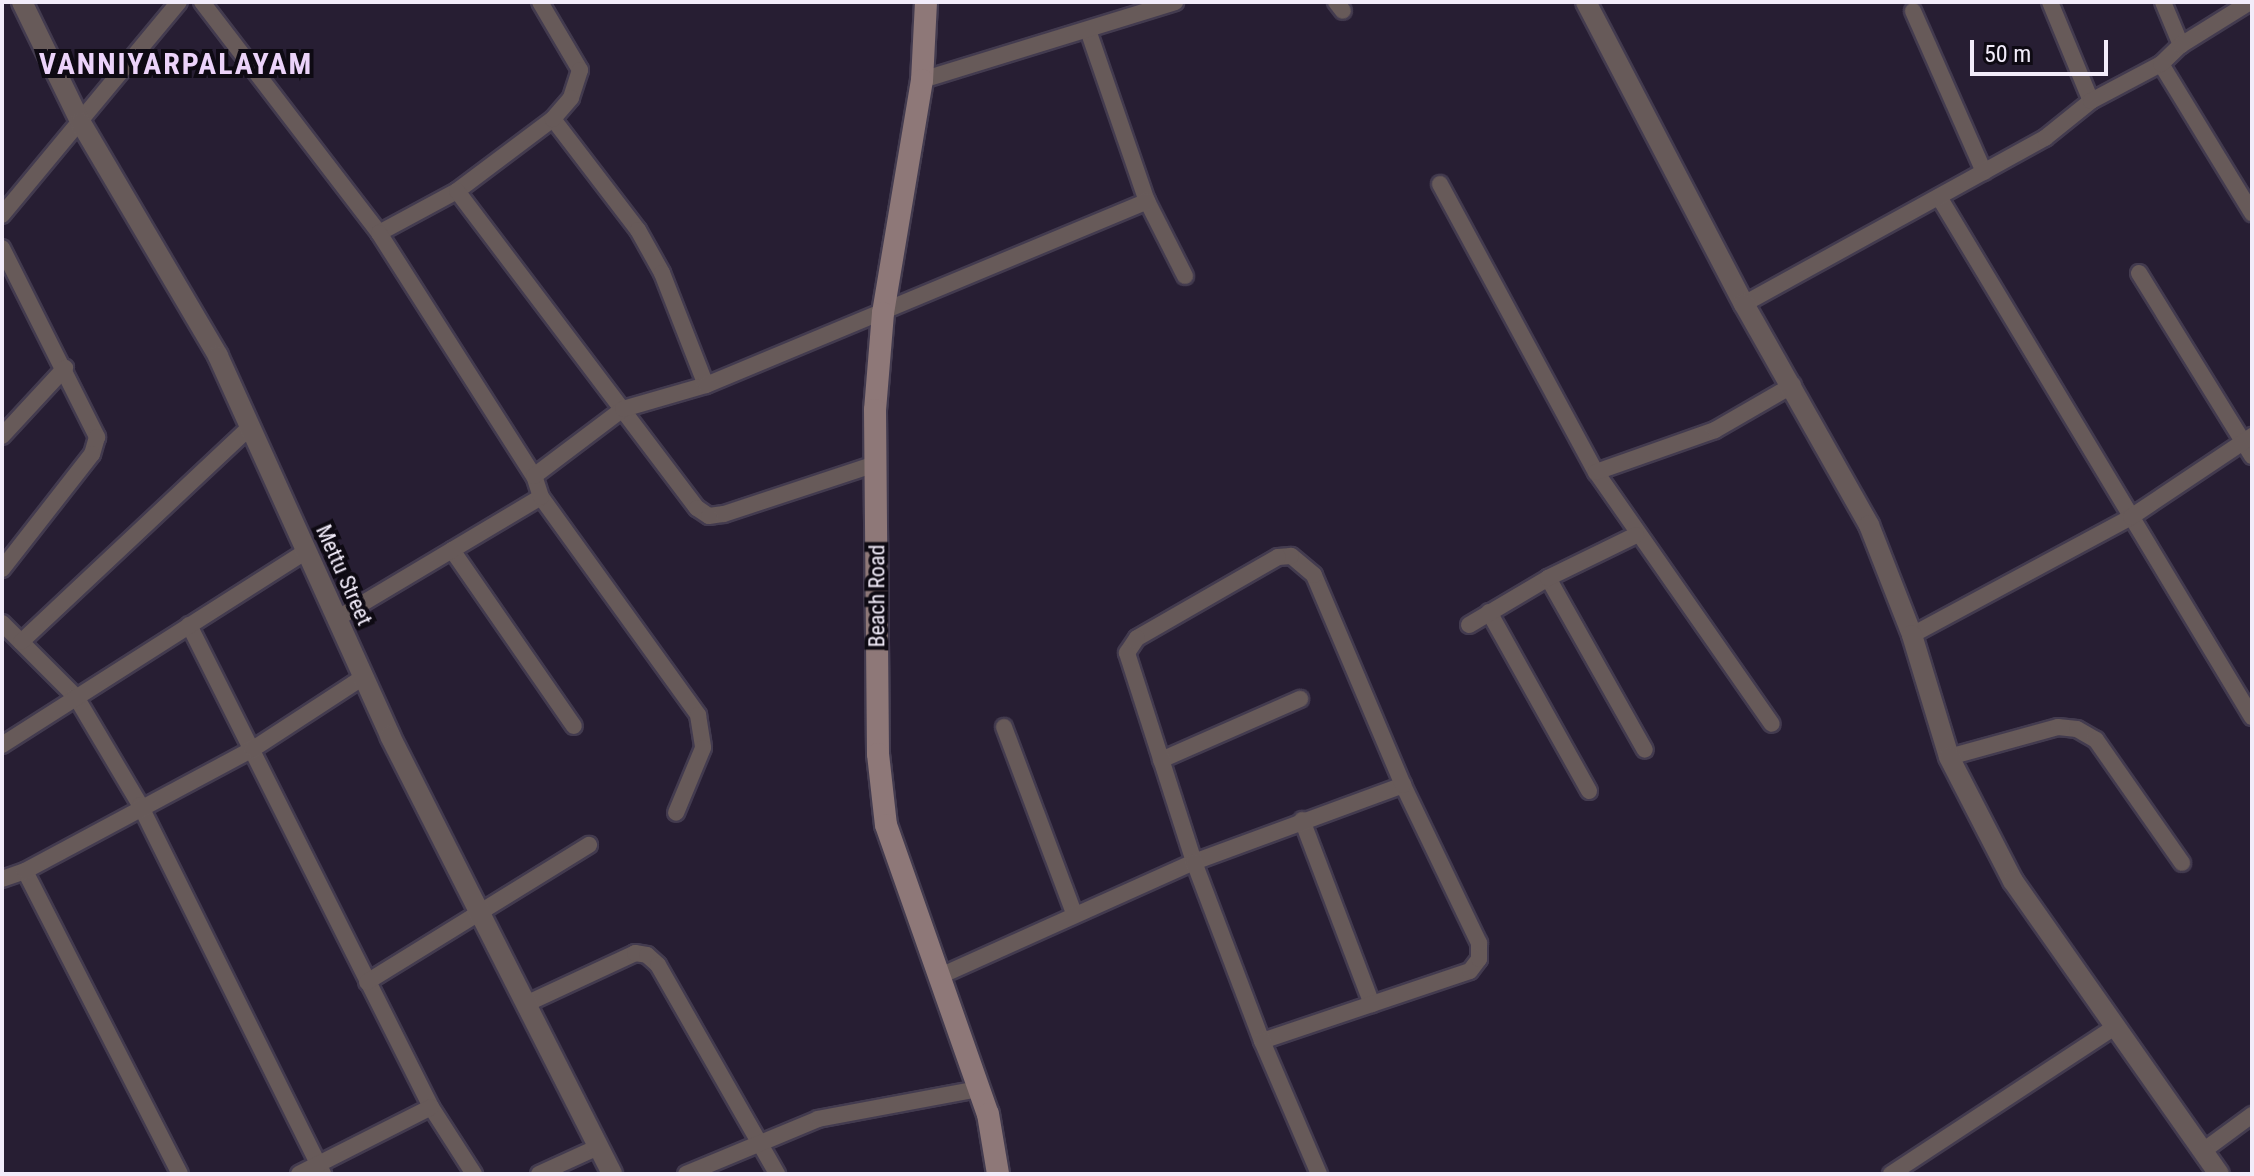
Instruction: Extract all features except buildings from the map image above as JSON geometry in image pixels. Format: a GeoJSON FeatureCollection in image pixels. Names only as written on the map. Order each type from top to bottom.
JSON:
{"type":"FeatureCollection","features":[{"type":"Feature","properties":{"kind":"main road","name":"Beach Road"},"geometry":{"type":"LineString","coordinates":[[926,2],[922,80],[883,313],[875,464],[878,754],[886,825],[979,1089],[998,1174]]}},
{"type":"Feature","properties":{"kind":"street","name":"Mettu Street"},"geometry":{"type":"LineString","coordinates":[[22,2],[81,123],[218,356],[338,618],[362,678],[612,1174]]}},
{"type":"Feature","properties":{"kind":"street"},"geometry":{"type":"LineString","coordinates":[[2,215],[179,2]]}},
{"type":"Feature","properties":{"kind":"street"},"geometry":{"type":"LineString","coordinates":[[202,2],[379,233],[534,476],[541,497],[698,715],[703,748],[676,813]]}},
{"type":"Feature","properties":{"kind":"street"},"geometry":{"type":"LineString","coordinates":[[379,233],[457,191],[553,119],[571,98],[580,70],[540,2]]}},
{"type":"Feature","properties":{"kind":"street"},"geometry":{"type":"LineString","coordinates":[[922,80],[1089,33],[1175,2]]}},
{"type":"Feature","properties":{"kind":"street"},"geometry":{"type":"LineString","coordinates":[[1586,2],[1744,304],[1793,385],[1869,525],[1912,635],[1949,757],[2013,881],[2219,1174]]}},
{"type":"Feature","properties":{"kind":"street"},"geometry":{"type":"LineString","coordinates":[[2050,2],[2091,101]]}},
{"type":"Feature","properties":{"kind":"street"},"geometry":{"type":"LineString","coordinates":[[2163,2],[2181,45]]}},
{"type":"Feature","properties":{"kind":"street"},"geometry":{"type":"LineString","coordinates":[[1744,304],[2045,138],[2091,101],[2161,64],[2181,45],[2250,2]]}},
{"type":"Feature","properties":{"kind":"street"},"geometry":{"type":"LineString","coordinates":[[1913,11],[1984,172]]}},
{"type":"Feature","properties":{"kind":"street"},"geometry":{"type":"LineString","coordinates":[[1089,33],[1147,201],[1185,276]]}},
{"type":"Feature","properties":{"kind":"street"},"geometry":{"type":"LineString","coordinates":[[2161,64],[2252,213]]}},
{"type":"Feature","properties":{"kind":"street"},"geometry":{"type":"LineString","coordinates":[[553,119],[638,230],[662,273],[706,385]]}},
{"type":"Feature","properties":{"kind":"street"},"geometry":{"type":"LineString","coordinates":[[1440,184],[1596,472],[1636,535],[1772,724]]}},
{"type":"Feature","properties":{"kind":"street"},"geometry":{"type":"LineString","coordinates":[[457,191],[697,508],[709,516],[875,464]]}},
{"type":"Feature","properties":{"kind":"street"},"geometry":{"type":"LineString","coordinates":[[1939,197],[2252,717]]}},
{"type":"Feature","properties":{"kind":"street"},"geometry":{"type":"LineString","coordinates":[[534,476],[623,409],[706,385],[1147,201]]}},
{"type":"Feature","properties":{"kind":"street"},"geometry":{"type":"LineString","coordinates":[[2,248],[93,420],[97,437],[92,454],[2,569]]}},
{"type":"Feature","properties":{"kind":"street"},"geometry":{"type":"LineString","coordinates":[[1912,635],[2131,517],[2249,444],[2139,273]]}},
{"type":"Feature","properties":{"kind":"street"},"geometry":{"type":"LineString","coordinates":[[2,436],[65,368]]}},
{"type":"Feature","properties":{"kind":"street"},"geometry":{"type":"LineString","coordinates":[[1596,472],[1715,430],[1793,385]]}},
{"type":"Feature","properties":{"kind":"street"},"geometry":{"type":"LineString","coordinates":[[21,642],[250,427]]}},
{"type":"Feature","properties":{"kind":"street"},"geometry":{"type":"LineString","coordinates":[[338,618],[541,497]]}},
{"type":"Feature","properties":{"kind":"street"},"geometry":{"type":"LineString","coordinates":[[1469,625],[1548,578],[1636,535]]}},
{"type":"Feature","properties":{"kind":"street"},"geometry":{"type":"LineString","coordinates":[[452,550],[574,726]]}},
{"type":"Feature","properties":{"kind":"street"},"geometry":{"type":"LineString","coordinates":[[2,745],[307,551]]}},
{"type":"Feature","properties":{"kind":"street"},"geometry":{"type":"LineString","coordinates":[[1262,1041],[1470,971],[1479,959],[1479,943],[1403,785],[1314,575],[1291,556],[1278,557],[1130,645],[1128,661],[1194,862],[1262,1041],[1319,1174]]}},
{"type":"Feature","properties":{"kind":"street"},"geometry":{"type":"LineString","coordinates":[[1548,578],[1645,750]]}},
{"type":"Feature","properties":{"kind":"street"},"geometry":{"type":"LineString","coordinates":[[1489,612],[1589,791]]}},
{"type":"Feature","properties":{"kind":"street"},"geometry":{"type":"LineString","coordinates":[[2,623],[76,697],[140,805],[321,1169]]}},
{"type":"Feature","properties":{"kind":"street"},"geometry":{"type":"LineString","coordinates":[[189,625],[431,1107],[474,1174]]}},
{"type":"Feature","properties":{"kind":"street"},"geometry":{"type":"LineString","coordinates":[[2,879],[25,871],[140,805],[253,749],[362,678]]}},
{"type":"Feature","properties":{"kind":"street"},"geometry":{"type":"LineString","coordinates":[[1161,760],[1300,699]]}},
{"type":"Feature","properties":{"kind":"street"},"geometry":{"type":"LineString","coordinates":[[1004,727],[1074,913]]}},
{"type":"Feature","properties":{"kind":"street"},"geometry":{"type":"LineString","coordinates":[[1949,757],[2058,727],[2077,729],[2096,740],[2182,863]]}},
{"type":"Feature","properties":{"kind":"street"},"geometry":{"type":"LineString","coordinates":[[938,977],[1074,913],[1194,862],[1403,785]]}},
{"type":"Feature","properties":{"kind":"street"},"geometry":{"type":"LineString","coordinates":[[1302,820],[1372,1004]]}},
{"type":"Feature","properties":{"kind":"street"},"geometry":{"type":"LineString","coordinates":[[367,982],[480,916],[589,845]]}},
{"type":"Feature","properties":{"kind":"street"},"geometry":{"type":"LineString","coordinates":[[25,871],[180,1174]]}},
{"type":"Feature","properties":{"kind":"street"},"geometry":{"type":"LineString","coordinates":[[528,1003],[635,953],[647,955],[658,965],[777,1174]]}},
{"type":"Feature","properties":{"kind":"street"},"geometry":{"type":"LineString","coordinates":[[1891,1174],[2116,1026]]}},
{"type":"Feature","properties":{"kind":"street"},"geometry":{"type":"LineString","coordinates":[[686,1174],[818,1119],[979,1089]]}},
{"type":"Feature","properties":{"kind":"street"},"geometry":{"type":"LineString","coordinates":[[299,1174],[321,1169],[431,1107]]}},
{"type":"Feature","properties":{"kind":"street"},"geometry":{"type":"LineString","coordinates":[[2203,1151],[2252,1115]]}},
{"type":"Feature","properties":{"kind":"street"},"geometry":{"type":"LineString","coordinates":[[539,1174],[598,1147]]}},
{"type":"Feature","properties":{"kind":"district","name":"VANNIYARPALAYAM"},"geometry":{"type":"Point","coordinates":[176,64]}}]}
